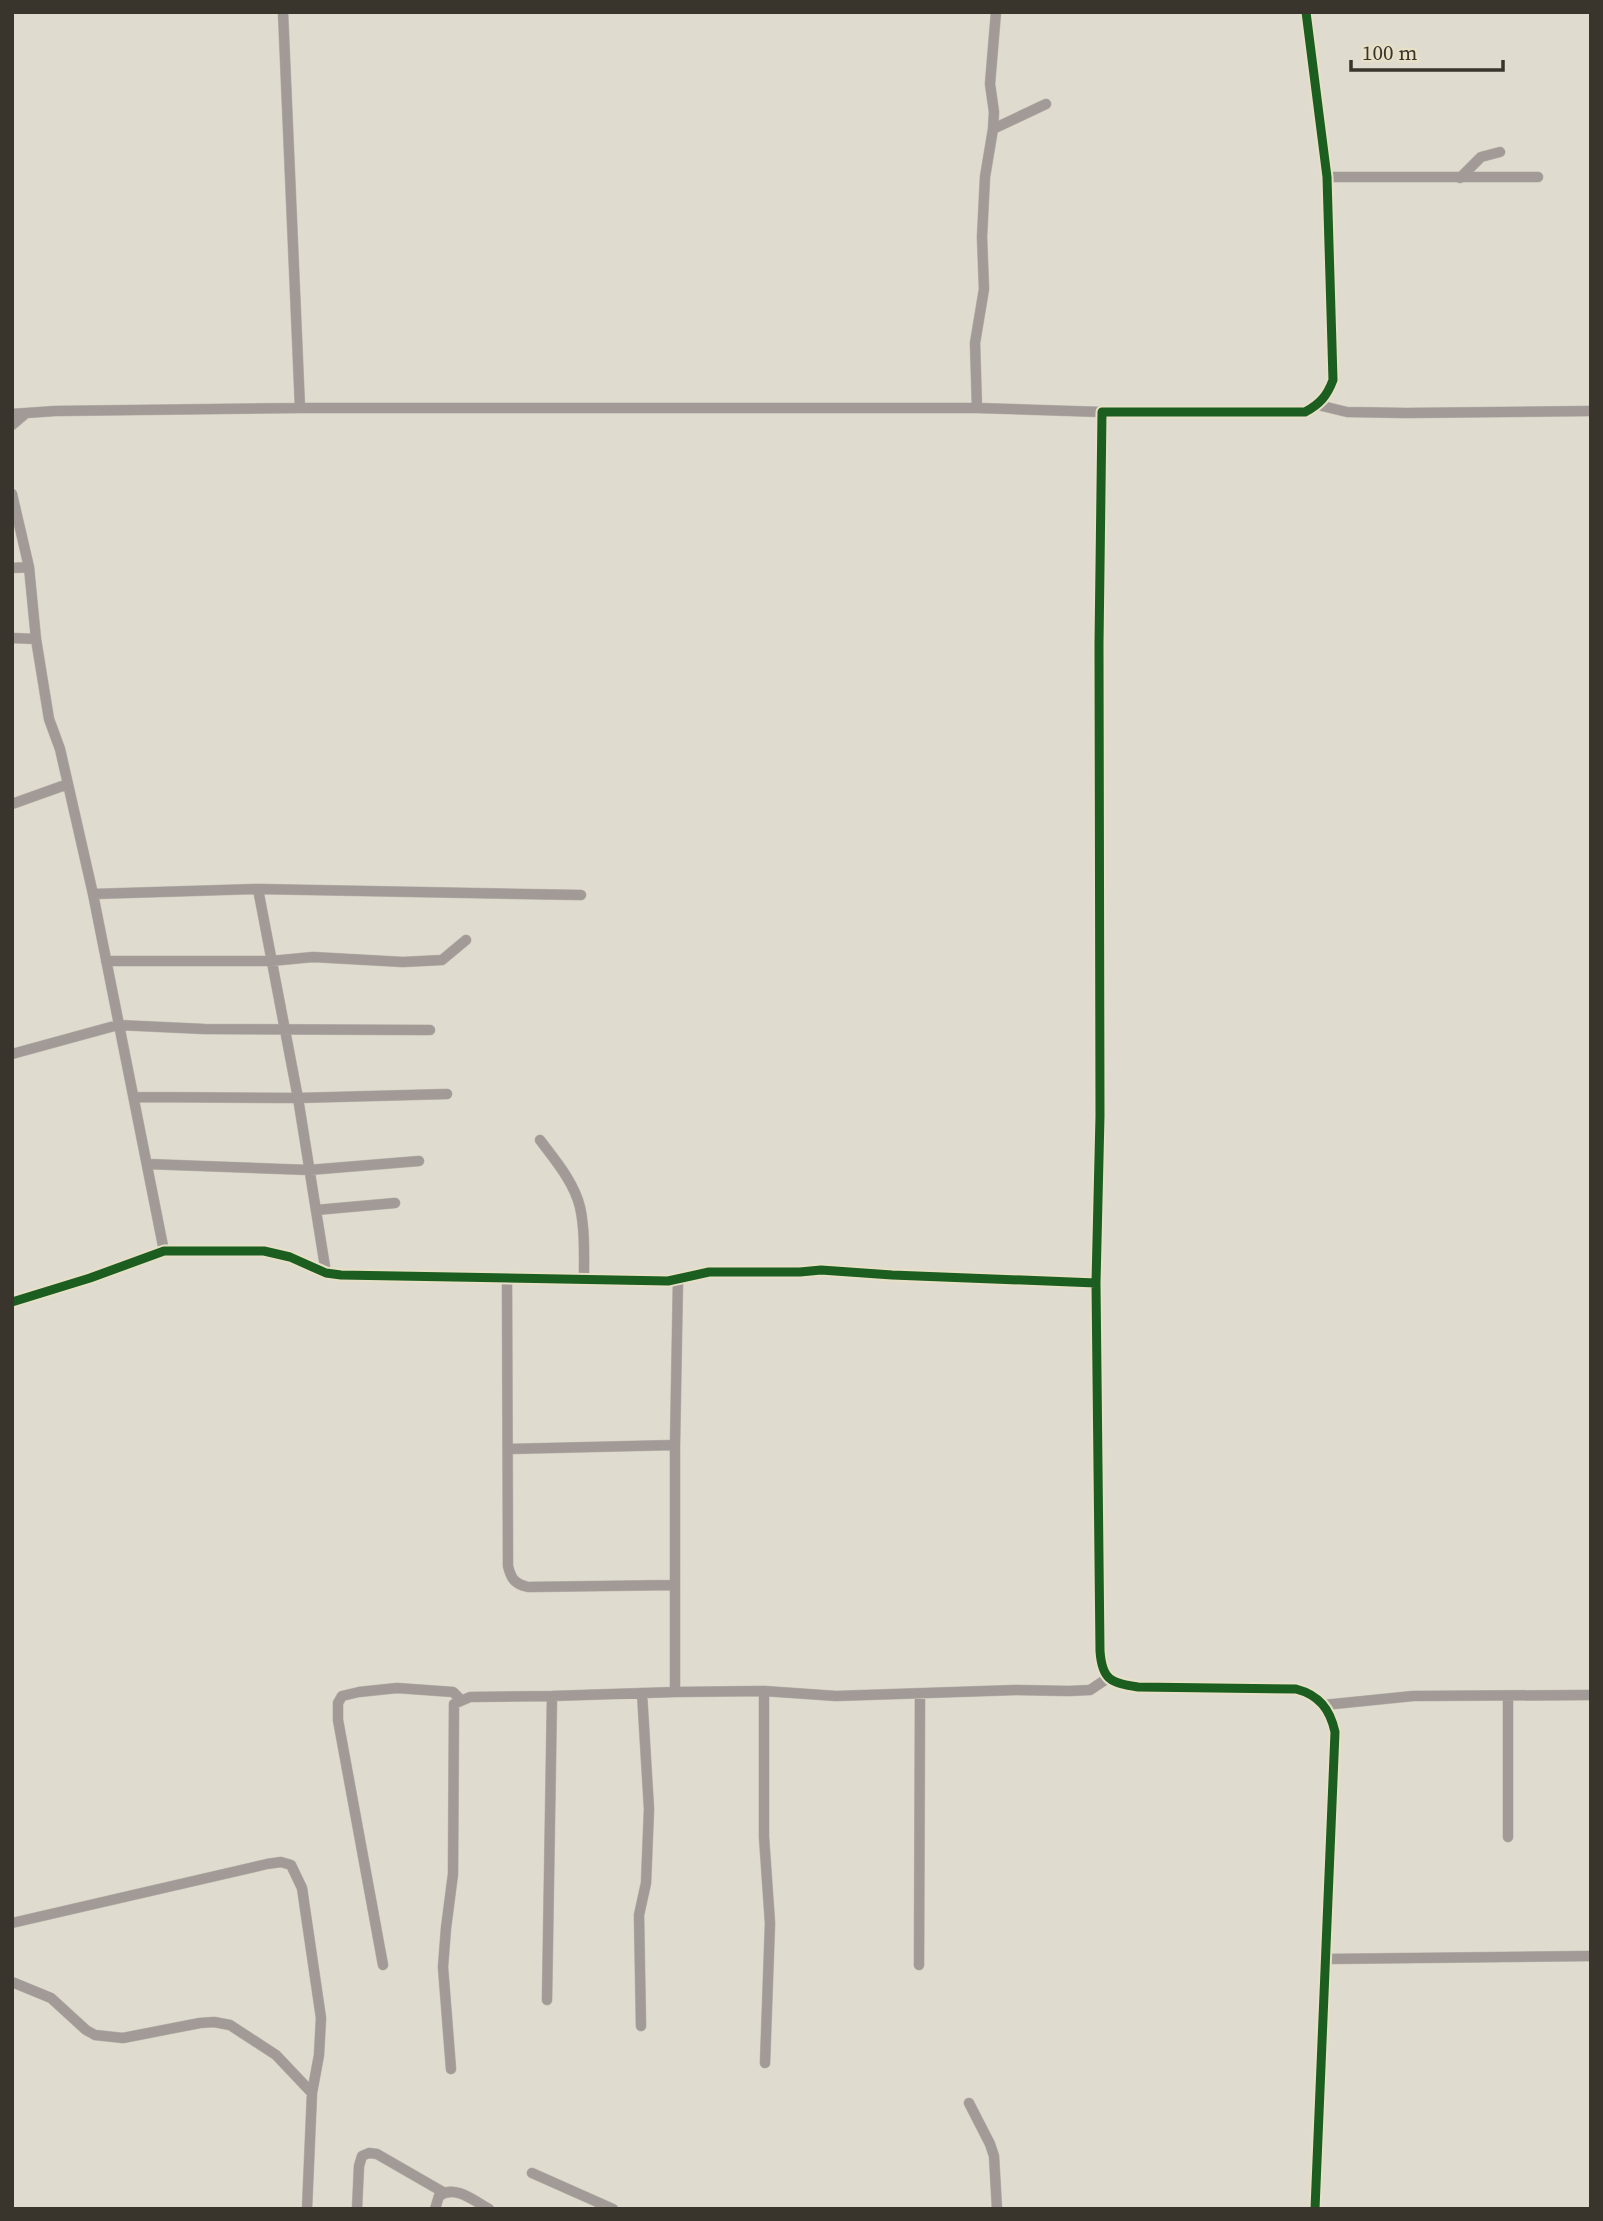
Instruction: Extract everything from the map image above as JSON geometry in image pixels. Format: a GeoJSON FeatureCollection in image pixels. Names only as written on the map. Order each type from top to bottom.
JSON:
{"type":"FeatureCollection","features":[{"type":"Feature","properties":{"kind":"street"},"geometry":{"type":"LineString","coordinates":[[283,12],[300,408]]}},
{"type":"Feature","properties":{"kind":"street"},"geometry":{"type":"LineString","coordinates":[[977,408],[975,343],[984,289],[982,237],[994,112],[990,84],[996,12]]}},
{"type":"Feature","properties":{"kind":"street"},"geometry":{"type":"LineString","coordinates":[[12,414],[55,411],[300,408],[977,408],[1102,412],[1305,412],[1318,405],[1325,397],[1333,380],[1327,177],[1306,12]]}},
{"type":"Feature","properties":{"kind":"street"},"geometry":{"type":"LineString","coordinates":[[993,128],[1046,104]]}},
{"type":"Feature","properties":{"kind":"street"},"geometry":{"type":"LineString","coordinates":[[1460,178],[1481,157],[1500,152]]}},
{"type":"Feature","properties":{"kind":"street"},"geometry":{"type":"LineString","coordinates":[[1327,177],[1538,177]]}},
{"type":"Feature","properties":{"kind":"street"},"geometry":{"type":"LineString","coordinates":[[1318,405],[1347,412],[1406,414],[1591,411]]}},
{"type":"Feature","properties":{"kind":"street"},"geometry":{"type":"LineString","coordinates":[[1102,412],[1099,644],[1100,1116],[1096,1283],[1101,1665],[1108,1678],[1119,1684],[1138,1687],[1296,1689],[1310,1692],[1324,1705],[1332,1718],[1335,1732],[1315,2209]]}},
{"type":"Feature","properties":{"kind":"street"},"geometry":{"type":"LineString","coordinates":[[12,425],[24,414]]}},
{"type":"Feature","properties":{"kind":"street"},"geometry":{"type":"LineString","coordinates":[[13,499],[29,567],[36,639],[49,719],[60,749],[93,894],[164,1251]]}},
{"type":"Feature","properties":{"kind":"street"},"geometry":{"type":"LineString","coordinates":[[12,568],[29,567]]}},
{"type":"Feature","properties":{"kind":"street"},"geometry":{"type":"LineString","coordinates":[[12,638],[36,639]]}},
{"type":"Feature","properties":{"kind":"street"},"geometry":{"type":"LineString","coordinates":[[12,804],[68,784]]}},
{"type":"Feature","properties":{"kind":"street"},"geometry":{"type":"LineString","coordinates":[[93,894],[258,889],[581,895]]}},
{"type":"Feature","properties":{"kind":"street"},"geometry":{"type":"LineString","coordinates":[[258,889],[298,1098],[326,1273]]}},
{"type":"Feature","properties":{"kind":"street"},"geometry":{"type":"LineString","coordinates":[[106,961],[271,961],[313,957],[402,962],[442,960],[466,940]]}},
{"type":"Feature","properties":{"kind":"street"},"geometry":{"type":"LineString","coordinates":[[12,1054],[118,1025],[204,1029],[430,1030]]}},
{"type":"Feature","properties":{"kind":"street"},"geometry":{"type":"LineString","coordinates":[[134,1097],[298,1098],[447,1094]]}},
{"type":"Feature","properties":{"kind":"street"},"geometry":{"type":"LineString","coordinates":[[540,1140],[566,1175],[579,1204],[583,1228],[584,1279]]}},
{"type":"Feature","properties":{"kind":"street"},"geometry":{"type":"LineString","coordinates":[[147,1164],[309,1170],[419,1161]]}},
{"type":"Feature","properties":{"kind":"street"},"geometry":{"type":"LineString","coordinates":[[316,1210],[395,1203]]}},
{"type":"Feature","properties":{"kind":"street"},"geometry":{"type":"LineString","coordinates":[[12,1302],[164,1251],[264,1251],[290,1257],[326,1273],[341,1275],[678,1279],[709,1272],[821,1270],[1096,1283]]}},
{"type":"Feature","properties":{"kind":"street"},"geometry":{"type":"LineString","coordinates":[[507,1278],[508,1566],[511,1578],[518,1585],[528,1587],[675,1585]]}},
{"type":"Feature","properties":{"kind":"street"},"geometry":{"type":"LineString","coordinates":[[676,1692],[675,1445],[678,1279]]}},
{"type":"Feature","properties":{"kind":"street"},"geometry":{"type":"LineString","coordinates":[[508,1449],[675,1445]]}},
{"type":"Feature","properties":{"kind":"street"},"geometry":{"type":"LineString","coordinates":[[452,2069],[443,1967],[453,1874],[454,1704],[470,1697],[676,1692],[764,1692],[836,1696],[1090,1690],[1108,1678]]}},
{"type":"Feature","properties":{"kind":"street"},"geometry":{"type":"LineString","coordinates":[[383,1965],[338,1720],[338,1703],[341,1696],[397,1688],[453,1692],[461,1700]]}},
{"type":"Feature","properties":{"kind":"street"},"geometry":{"type":"LineString","coordinates":[[764,1692],[764,1837],[770,1923],[765,2063]]}},
{"type":"Feature","properties":{"kind":"street"},"geometry":{"type":"LineString","coordinates":[[641,2026],[639,1915],[646,1883],[649,1809],[642,1693]]}},
{"type":"Feature","properties":{"kind":"street"},"geometry":{"type":"LineString","coordinates":[[919,1965],[920,1695]]}},
{"type":"Feature","properties":{"kind":"street"},"geometry":{"type":"LineString","coordinates":[[1324,1705],[1413,1696],[1591,1695]]}},
{"type":"Feature","properties":{"kind":"street"},"geometry":{"type":"LineString","coordinates":[[547,2000],[552,1696]]}},
{"type":"Feature","properties":{"kind":"street"},"geometry":{"type":"LineString","coordinates":[[1507,1837],[1508,1696]]}},
{"type":"Feature","properties":{"kind":"street"},"geometry":{"type":"LineString","coordinates":[[12,1923],[267,1864],[281,1862],[291,1865],[302,1888],[321,2018],[319,2055],[312,2093],[307,2209]]}},
{"type":"Feature","properties":{"kind":"street"},"geometry":{"type":"LineString","coordinates":[[1326,1959],[1591,1956]]}},
{"type":"Feature","properties":{"kind":"street"},"geometry":{"type":"LineString","coordinates":[[12,1982],[51,1997],[86,2030],[103,2036],[124,2038],[200,2023],[230,2025],[276,2054],[312,2093]]}},
{"type":"Feature","properties":{"kind":"street"},"geometry":{"type":"LineString","coordinates":[[969,2104],[994,2156],[997,2209]]}},
{"type":"Feature","properties":{"kind":"street"},"geometry":{"type":"LineString","coordinates":[[356,2209],[359,2166],[362,2157],[369,2153],[377,2154],[443,2192],[459,2192],[489,2209]]}},
{"type":"Feature","properties":{"kind":"street"},"geometry":{"type":"LineString","coordinates":[[532,2173],[613,2209]]}},
{"type":"Feature","properties":{"kind":"street"},"geometry":{"type":"LineString","coordinates":[[435,2209],[443,2192]]}},
{"type":"Feature","properties":{"kind":"cycle path"},"geometry":{"type":"LineString","coordinates":[[1306,12],[1327,177],[1333,380],[1328,391],[1319,403],[1305,412],[1102,412],[1099,644],[1100,1116],[1096,1283],[1100,1651],[1106,1674],[1121,1684],[1138,1687],[1296,1689],[1311,1695],[1322,1704],[1330,1716],[1335,1732],[1315,2209]]}},
{"type":"Feature","properties":{"kind":"cycle path"},"geometry":{"type":"LineString","coordinates":[[12,1302],[164,1251],[264,1251],[290,1257],[326,1273],[341,1275],[668,1281],[709,1272],[821,1270],[1096,1283]]}}]}
